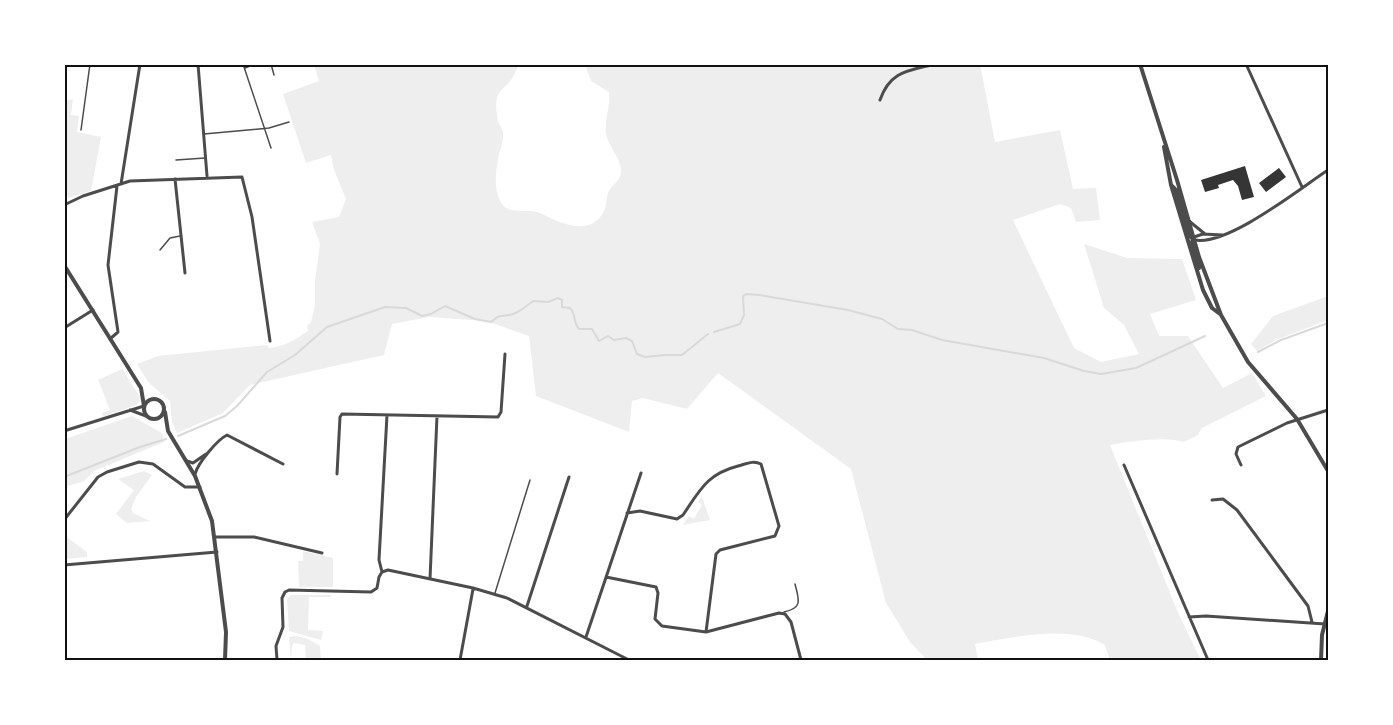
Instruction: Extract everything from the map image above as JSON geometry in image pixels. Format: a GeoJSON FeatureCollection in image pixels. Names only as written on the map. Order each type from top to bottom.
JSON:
{"type":"FeatureCollection","features":[{"type":"Feature","properties":{"kind":"street"},"geometry":{"type":"LineString","coordinates":[[110,339],[118,332],[108,265],[140,64]]}},
{"type":"Feature","properties":{"kind":"street"},"geometry":{"type":"LineString","coordinates":[[198,64],[207,177]]}},
{"type":"Feature","properties":{"kind":"street"},"geometry":{"type":"LineString","coordinates":[[880,100],[885,86],[892,78],[935,64]]}},
{"type":"Feature","properties":{"kind":"street"},"geometry":{"type":"LineString","coordinates":[[1140,64],[1177,180],[1198,257],[1221,315],[1248,362],[1297,419],[1329,471]]}},
{"type":"Feature","properties":{"kind":"street"},"geometry":{"type":"LineString","coordinates":[[1246,64],[1302,187]]}},
{"type":"Feature","properties":{"kind":"street"},"geometry":{"type":"LineString","coordinates":[[1163,140],[1171,185],[1203,290],[1212,308],[1221,315]]}},
{"type":"Feature","properties":{"kind":"street"},"geometry":{"type":"LineString","coordinates":[[1193,239],[1208,240],[1241,228],[1329,170]]}},
{"type":"Feature","properties":{"kind":"street"},"geometry":{"type":"LineString","coordinates":[[64,205],[83,196],[135,181],[239,176],[244,179],[252,217],[270,341]]}},
{"type":"Feature","properties":{"kind":"street"},"geometry":{"type":"LineString","coordinates":[[175,178],[185,273]]}},
{"type":"Feature","properties":{"kind":"street"},"geometry":{"type":"LineString","coordinates":[[1171,185],[1177,191],[1193,239],[1193,251],[1203,282],[1203,290]]}},
{"type":"Feature","properties":{"kind":"street"},"geometry":{"type":"LineString","coordinates":[[1188,221],[1207,234]]}},
{"type":"Feature","properties":{"kind":"street"},"geometry":{"type":"LineString","coordinates":[[1193,239],[1200,234],[1224,236]]}},
{"type":"Feature","properties":{"kind":"street"},"geometry":{"type":"LineString","coordinates":[[1198,257],[1200,248],[1208,240]]}},
{"type":"Feature","properties":{"kind":"street"},"geometry":{"type":"LineString","coordinates":[[64,265],[141,388],[149,396],[163,403],[168,431]]}},
{"type":"Feature","properties":{"kind":"street"},"geometry":{"type":"LineString","coordinates":[[64,328],[93,310]]}},
{"type":"Feature","properties":{"kind":"street"},"geometry":{"type":"LineString","coordinates":[[337,474],[341,414],[498,417],[501,412],[505,354]]}},
{"type":"Feature","properties":{"kind":"street"},"geometry":{"type":"LineString","coordinates":[[141,388],[146,416]]}},
{"type":"Feature","properties":{"kind":"street"},"geometry":{"type":"LineString","coordinates":[[64,431],[130,411],[144,406],[148,401],[157,399]]}},
{"type":"Feature","properties":{"kind":"street"},"geometry":{"type":"LineString","coordinates":[[1241,465],[1236,454],[1238,447],[1297,419],[1329,410]]}},
{"type":"Feature","properties":{"kind":"street"},"geometry":{"type":"LineString","coordinates":[[130,411],[156,421],[165,412]]}},
{"type":"Feature","properties":{"kind":"street"},"geometry":{"type":"LineString","coordinates":[[382,572],[379,560],[387,415]]}},
{"type":"Feature","properties":{"kind":"street"},"geometry":{"type":"LineString","coordinates":[[430,579],[437,416]]}},
{"type":"Feature","properties":{"kind":"street"},"geometry":{"type":"LineString","coordinates":[[164,426],[195,476],[210,513],[226,632],[225,660]]}},
{"type":"Feature","properties":{"kind":"street"},"geometry":{"type":"LineString","coordinates":[[195,476],[195,470],[208,453],[220,439],[228,434],[283,464]]}},
{"type":"Feature","properties":{"kind":"street"},"geometry":{"type":"LineString","coordinates":[[187,461],[192,464],[208,453]]}},
{"type":"Feature","properties":{"kind":"street"},"geometry":{"type":"LineString","coordinates":[[64,520],[98,477],[139,462],[153,464],[185,487],[200,486]]}},
{"type":"Feature","properties":{"kind":"street"},"geometry":{"type":"LineString","coordinates":[[627,513],[640,511],[677,519],[683,515],[707,481],[716,473],[752,462],[761,464],[779,526],[778,532],[774,536],[720,550],[716,554],[706,632]]}},
{"type":"Feature","properties":{"kind":"street"},"geometry":{"type":"LineString","coordinates":[[1124,465],[1208,660]]}},
{"type":"Feature","properties":{"kind":"street"},"geometry":{"type":"LineString","coordinates":[[586,637],[641,473]]}},
{"type":"Feature","properties":{"kind":"street"},"geometry":{"type":"LineString","coordinates":[[526,606],[569,477]]}},
{"type":"Feature","properties":{"kind":"street"},"geometry":{"type":"LineString","coordinates":[[1212,500],[1218,498],[1227,501],[1243,517],[1308,606],[1312,622]]}},
{"type":"Feature","properties":{"kind":"street"},"geometry":{"type":"LineString","coordinates":[[215,537],[254,537],[322,553]]}},
{"type":"Feature","properties":{"kind":"street"},"geometry":{"type":"LineString","coordinates":[[64,565],[217,552]]}},
{"type":"Feature","properties":{"kind":"street"},"geometry":{"type":"LineString","coordinates":[[277,660],[276,646],[283,627],[282,599],[284,593],[290,590],[372,591],[377,587],[378,578],[382,572],[388,570],[495,593],[526,606],[629,660]]}},
{"type":"Feature","properties":{"kind":"street"},"geometry":{"type":"LineString","coordinates":[[606,577],[656,587],[658,593],[655,619],[660,625],[706,632],[779,613],[785,614],[791,622],[801,660]]}},
{"type":"Feature","properties":{"kind":"street"},"geometry":{"type":"LineString","coordinates":[[460,660],[473,588]]}},
{"type":"Feature","properties":{"kind":"street"},"geometry":{"type":"LineString","coordinates":[[1321,660],[1324,624],[1329,610]]}},
{"type":"Feature","properties":{"kind":"street"},"geometry":{"type":"LineString","coordinates":[[1189,617],[1324,624]]}},
{"type":"Feature","properties":{"kind":"lane"},"geometry":{"type":"LineString","coordinates":[[81,130],[90,64]]}},
{"type":"Feature","properties":{"kind":"lane"},"geometry":{"type":"LineString","coordinates":[[243,64],[271,148]]}},
{"type":"Feature","properties":{"kind":"lane"},"geometry":{"type":"LineString","coordinates":[[244,68],[255,64]]}},
{"type":"Feature","properties":{"kind":"lane"},"geometry":{"type":"LineString","coordinates":[[271,64],[274,75]]}},
{"type":"Feature","properties":{"kind":"lane"},"geometry":{"type":"LineString","coordinates":[[204,134],[265,129],[289,122]]}},
{"type":"Feature","properties":{"kind":"lane"},"geometry":{"type":"LineString","coordinates":[[176,160],[206,158]]}},
{"type":"Feature","properties":{"kind":"lane"},"geometry":{"type":"LineString","coordinates":[[160,250],[170,238],[182,236]]}},
{"type":"Feature","properties":{"kind":"lane"},"geometry":{"type":"LineString","coordinates":[[495,593],[531,480]]}},
{"type":"Feature","properties":{"kind":"lane"},"geometry":{"type":"LineString","coordinates":[[779,613],[798,606],[799,599],[795,584]]}},
{"type":"Feature","properties":{"kind":"shaded area"},"geometry":{"type":"Polygon","coordinates":[[[980,64],[995,142],[1060,130],[1073,189],[1096,188],[1100,220],[1076,222],[1071,208],[1060,204],[1013,220],[1074,348],[1101,362],[1139,354],[1124,325],[1104,308],[1084,244],[1127,258],[1182,259],[1196,300],[1150,314],[1159,336],[1188,336],[1223,388],[1252,373],[1266,396],[1202,428],[1198,435],[1184,442],[1158,439],[1110,445],[1179,615],[1201,660],[1110,660],[1105,645],[1091,639],[1075,635],[1042,634],[975,644],[978,660],[927,660],[910,642],[886,603],[851,469],[718,373],[687,409],[643,398],[632,401],[629,432],[536,396],[529,336],[486,321],[429,317],[392,324],[384,355],[250,385],[223,413],[177,433],[172,422],[170,401],[148,382],[137,364],[158,356],[267,345],[269,348],[280,346],[308,331],[307,326],[311,322],[315,305],[315,281],[320,244],[312,222],[339,217],[346,199],[334,170],[331,155],[306,163],[283,94],[319,81],[314,65],[519,65],[496,101],[498,121],[503,136],[496,177],[499,199],[505,207],[510,209],[536,212],[565,224],[583,226],[598,219],[604,211],[608,193],[621,174],[619,160],[606,133],[609,92],[591,81],[585,65],[980,64]]]}},
{"type":"Feature","properties":{"kind":"shaded area"},"geometry":{"type":"Polygon","coordinates":[[[73,99],[71,115],[79,116],[77,132],[101,137],[91,191],[68,198],[64,186],[64,101],[73,99]]]}},
{"type":"Feature","properties":{"kind":"shaded area"},"geometry":{"type":"Polygon","coordinates":[[[1328,296],[1328,320],[1276,340],[1257,351],[1251,344],[1273,316],[1328,296]]]}},
{"type":"Feature","properties":{"kind":"shaded area"},"geometry":{"type":"Polygon","coordinates":[[[122,369],[140,397],[140,401],[136,405],[103,417],[102,413],[110,410],[98,380],[122,369]]]}},
{"type":"Feature","properties":{"kind":"shaded area"},"geometry":{"type":"Polygon","coordinates":[[[132,416],[162,433],[164,442],[94,471],[84,481],[65,487],[65,439],[132,416]]]}},
{"type":"Feature","properties":{"kind":"shaded area"},"geometry":{"type":"Polygon","coordinates":[[[144,471],[152,475],[136,497],[131,509],[133,513],[150,521],[127,523],[116,514],[134,490],[118,479],[144,471]]]}},
{"type":"Feature","properties":{"kind":"shaded area"},"geometry":{"type":"Polygon","coordinates":[[[702,497],[710,520],[683,525],[689,516],[694,519],[702,505],[698,502],[702,497]]]}},
{"type":"Feature","properties":{"kind":"shaded area"},"geometry":{"type":"Polygon","coordinates":[[[65,536],[87,552],[87,557],[65,559],[65,536]]]}},
{"type":"Feature","properties":{"kind":"shaded area"},"geometry":{"type":"Polygon","coordinates":[[[303,551],[333,558],[333,587],[299,587],[298,561],[303,561],[303,551]]]}},
{"type":"Feature","properties":{"kind":"shaded area"},"geometry":{"type":"Polygon","coordinates":[[[291,595],[331,595],[331,597],[309,597],[308,630],[323,631],[321,640],[289,631],[287,599],[291,595]]]}},
{"type":"Feature","properties":{"kind":"shaded area"},"geometry":{"type":"Polygon","coordinates":[[[289,637],[308,639],[320,646],[321,660],[306,660],[305,645],[294,643],[291,660],[289,637]]]}},
{"type":"Feature","properties":{"kind":"building"},"geometry":{"type":"Polygon","coordinates":[[[1245,166],[1254,197],[1242,200],[1238,186],[1233,180],[1218,185],[1219,188],[1205,192],[1201,180],[1245,166]]]}},
{"type":"Feature","properties":{"kind":"building"},"geometry":{"type":"Polygon","coordinates":[[[1279,168],[1286,177],[1266,192],[1259,183],[1279,168]]]}},
{"type":"Feature","properties":{"kind":"waterway"},"geometry":{"type":"LineString","coordinates":[[714,332],[740,324],[744,315],[743,296],[759,295],[848,310],[882,319],[898,329],[912,330],[942,340],[1044,358],[1101,374],[1136,368],[1205,336]]}},
{"type":"Feature","properties":{"kind":"waterway"},"geometry":{"type":"LineString","coordinates":[[178,436],[225,416],[267,372],[295,355],[327,327],[385,307],[406,308],[422,316],[445,306],[475,319],[491,322],[500,316],[516,313],[533,301],[548,302],[558,298],[562,300],[562,307],[572,310],[579,329],[592,329],[599,341],[608,336],[614,340],[626,338],[632,341],[637,354],[645,357],[682,355],[708,334]]}},
{"type":"Feature","properties":{"kind":"waterway"},"geometry":{"type":"LineString","coordinates":[[1258,352],[1281,340],[1328,323]]}},
{"type":"Feature","properties":{"kind":"waterway"},"geometry":{"type":"LineString","coordinates":[[64,477],[166,439]]}}]}
